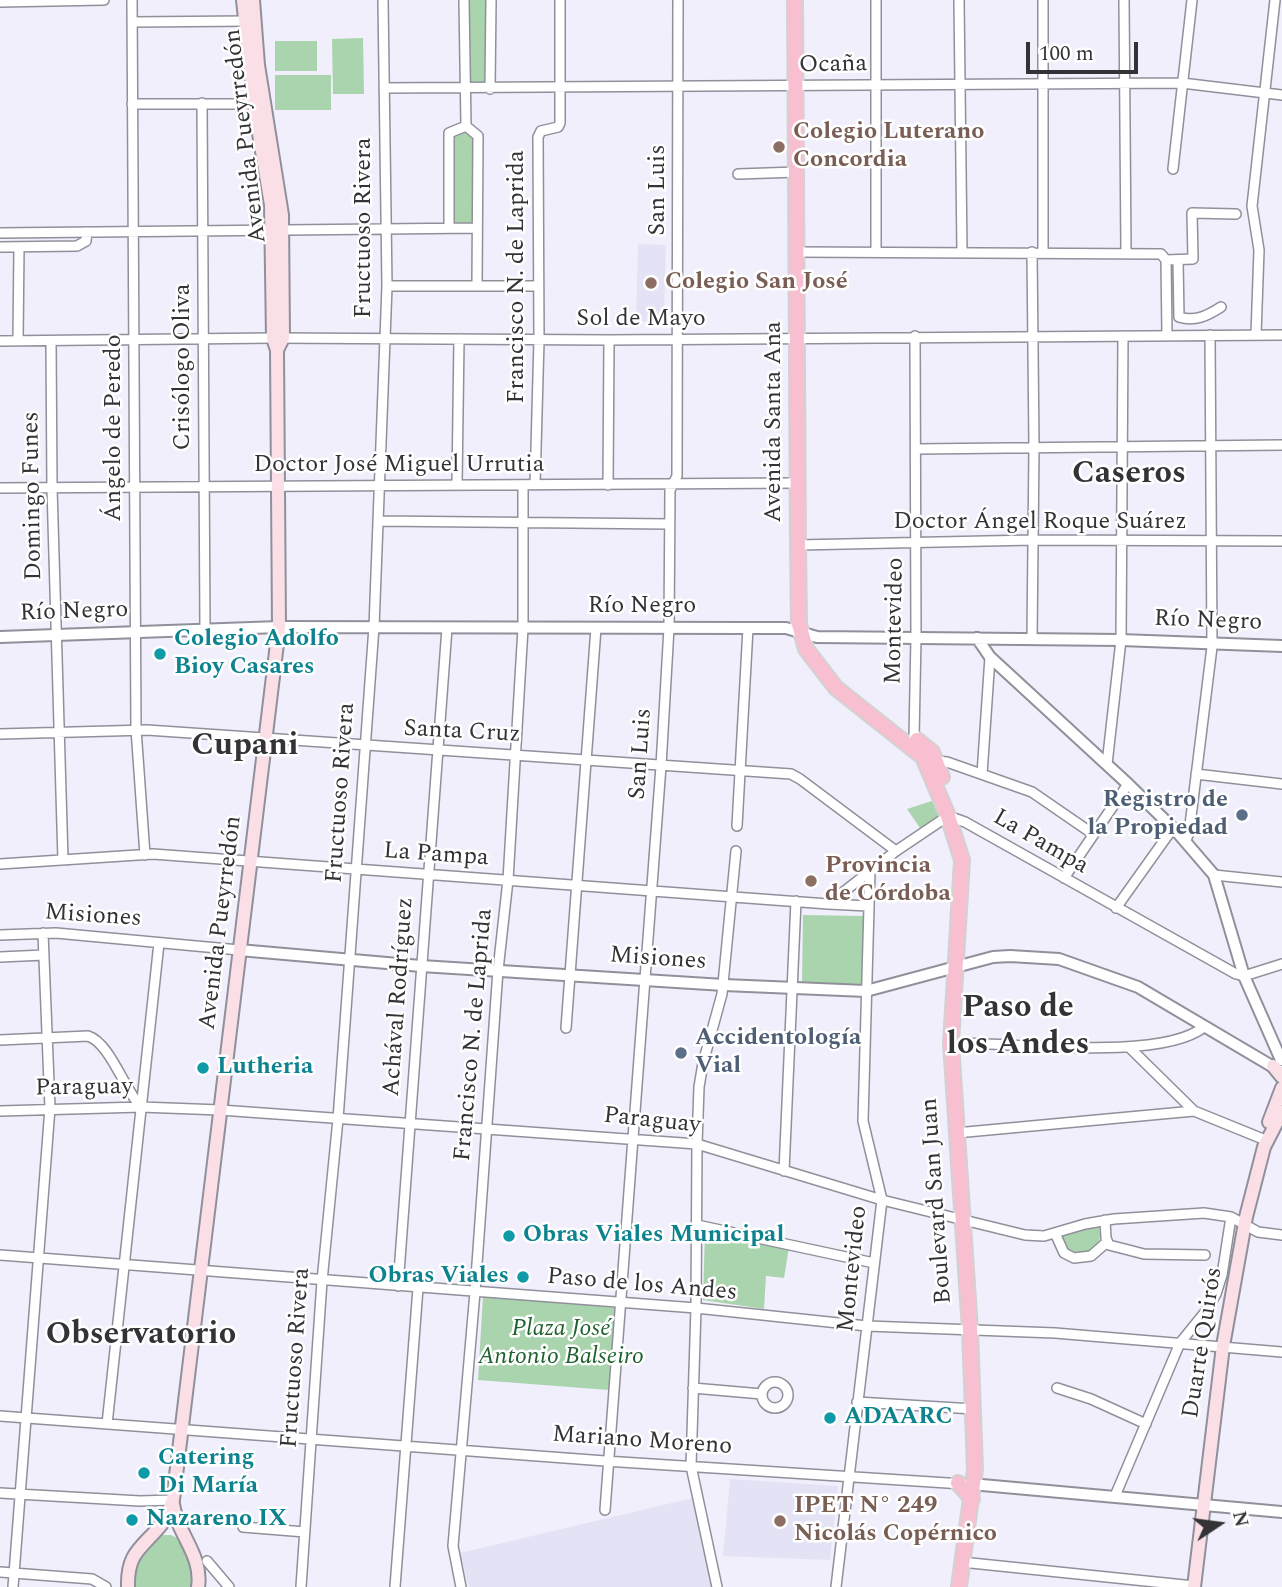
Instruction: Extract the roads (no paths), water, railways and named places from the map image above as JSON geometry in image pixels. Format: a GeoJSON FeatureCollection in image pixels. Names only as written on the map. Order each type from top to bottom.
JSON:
{"type":"FeatureCollection","features":[{"type":"Feature","properties":{"kind":"main road","name":"Avenida Pueyrredón"},"geometry":{"type":"LineString","coordinates":[[128,1587],[132,1559],[167,1516],[173,1500],[279,627],[278,229],[258,65],[243,0]]}},
{"type":"Feature","properties":{"kind":"main road","name":"Avenida Pueyrredón"},"geometry":{"type":"LineString","coordinates":[[253,0],[249,21],[254,104],[278,229]]}},
{"type":"Feature","properties":{"kind":"main road","name":"Avenida Santa Ana"},"geometry":{"type":"LineString","coordinates":[[795,0],[798,545],[801,634]]}},
{"type":"Feature","properties":{"kind":"main road","name":"Boulevard San Juan"},"geometry":{"type":"LineString","coordinates":[[801,634],[835,678],[932,752],[937,761],[962,860],[955,1043],[974,1330],[976,1490],[968,1587]]}},
{"type":"Feature","properties":{"kind":"main road","name":"Boulevard San Juan"},"geometry":{"type":"LineString","coordinates":[[801,634],[806,649],[830,683],[923,757],[952,816]]}},
{"type":"Feature","properties":{"kind":"main road"},"geometry":{"type":"LineString","coordinates":[[1263,1143],[1282,1088]]}},
{"type":"Feature","properties":{"kind":"main road","name":"Duarte Quirós"},"geometry":{"type":"LineString","coordinates":[[1194,1587],[1223,1346],[1244,1225],[1263,1143],[1282,1112]]}},
{"type":"Feature","properties":{"kind":"main road"},"geometry":{"type":"LineString","coordinates":[[1255,1177],[1282,1122]]}},
{"type":"Feature","properties":{"kind":"main road","name":"Boulevard San Juan"},"geometry":{"type":"LineString","coordinates":[[959,1587],[976,1490],[974,1330]]}},
{"type":"Feature","properties":{"kind":"main road"},"geometry":{"type":"LineString","coordinates":[[958,1483],[976,1490]]}},
{"type":"Feature","properties":{"kind":"main road","name":"Avenida Pueyrredón"},"geometry":{"type":"LineString","coordinates":[[173,1500],[175,1515],[184,1538],[195,1556],[198,1587]]}},
{"type":"Feature","properties":{"kind":"main road"},"geometry":{"type":"LineString","coordinates":[[153,1534],[169,1530],[184,1538]]}},
{"type":"Feature","properties":{"kind":"street"},"geometry":{"type":"LineString","coordinates":[[0,2],[104,0]]}},
{"type":"Feature","properties":{"kind":"street","name":"Ángelo de Peredo"},"geometry":{"type":"LineString","coordinates":[[131,0],[136,729],[145,855]]}},
{"type":"Feature","properties":{"kind":"street","name":"Fructuoso Rivera"},"geometry":{"type":"LineString","coordinates":[[301,1587],[322,1281],[338,1119],[374,627],[387,286],[383,0]]}},
{"type":"Feature","properties":{"kind":"street"},"geometry":{"type":"LineString","coordinates":[[464,0],[466,126]]}},
{"type":"Feature","properties":{"kind":"street"},"geometry":{"type":"LineString","coordinates":[[490,89],[491,0]]}},
{"type":"Feature","properties":{"kind":"street","name":"Francisco N. de Laprida"},"geometry":{"type":"LineString","coordinates":[[535,485],[539,340],[538,136],[541,131],[558,127],[560,123],[560,0]]}},
{"type":"Feature","properties":{"kind":"street","name":"San Luis"},"geometry":{"type":"LineString","coordinates":[[605,1510],[661,766],[669,628],[672,484],[677,476],[678,0]]}},
{"type":"Feature","properties":{"kind":"street"},"geometry":{"type":"LineString","coordinates":[[876,0],[876,251]]}},
{"type":"Feature","properties":{"kind":"street"},"geometry":{"type":"LineString","coordinates":[[959,0],[962,251]]}},
{"type":"Feature","properties":{"kind":"street"},"geometry":{"type":"LineString","coordinates":[[1043,0],[1043,252]]}},
{"type":"Feature","properties":{"kind":"street"},"geometry":{"type":"LineString","coordinates":[[1124,0],[1126,252]]}},
{"type":"Feature","properties":{"kind":"street"},"geometry":{"type":"LineString","coordinates":[[1172,169],[1192,0]]}},
{"type":"Feature","properties":{"kind":"street"},"geometry":{"type":"LineString","coordinates":[[1256,335],[1259,250],[1252,206],[1275,0],[1282,1]]}},
{"type":"Feature","properties":{"kind":"street"},"geometry":{"type":"LineString","coordinates":[[132,22],[249,21]]}},
{"type":"Feature","properties":{"kind":"street","name":"Ocaña"},"geometry":{"type":"LineString","coordinates":[[384,89],[1182,83],[1282,95]]}},
{"type":"Feature","properties":{"kind":"street","name":"Crisólogo Oliva"},"geometry":{"type":"LineString","coordinates":[[202,103],[205,629]]}},
{"type":"Feature","properties":{"kind":"street"},"geometry":{"type":"LineString","coordinates":[[132,104],[254,104]]}},
{"type":"Feature","properties":{"kind":"street"},"geometry":{"type":"LineString","coordinates":[[466,126],[478,136],[477,286]]}},
{"type":"Feature","properties":{"kind":"street"},"geometry":{"type":"LineString","coordinates":[[449,228],[449,133],[466,126]]}},
{"type":"Feature","properties":{"kind":"street"},"geometry":{"type":"LineString","coordinates":[[738,174],[797,172]]}},
{"type":"Feature","properties":{"kind":"street"},"geometry":{"type":"LineString","coordinates":[[1166,260],[1193,259],[1192,213],[1236,214]]}},
{"type":"Feature","properties":{"kind":"street"},"geometry":{"type":"LineString","coordinates":[[0,233],[477,228]]}},
{"type":"Feature","properties":{"kind":"street"},"geometry":{"type":"LineString","coordinates":[[0,247],[77,246],[86,241],[88,232]]}},
{"type":"Feature","properties":{"kind":"street"},"geometry":{"type":"LineString","coordinates":[[18,341],[19,247]]}},
{"type":"Feature","properties":{"kind":"street"},"geometry":{"type":"LineString","coordinates":[[797,253],[962,251],[1161,254],[1166,260],[1167,335]]}},
{"type":"Feature","properties":{"kind":"street"},"geometry":{"type":"LineString","coordinates":[[1032,252],[1032,639]]}},
{"type":"Feature","properties":{"kind":"street"},"geometry":{"type":"LineString","coordinates":[[1178,260],[1179,317],[1205,317],[1221,307]]}},
{"type":"Feature","properties":{"kind":"street"},"geometry":{"type":"LineString","coordinates":[[387,286],[538,286]]}},
{"type":"Feature","properties":{"kind":"street"},"geometry":{"type":"LineString","coordinates":[[1185,842],[1189,833],[1212,642],[1210,335]]}},
{"type":"Feature","properties":{"kind":"street","name":"Sol de Mayo"},"geometry":{"type":"LineString","coordinates":[[0,341],[277,342],[385,339],[677,340],[1282,335]]}},
{"type":"Feature","properties":{"kind":"street","name":"Montevideo"},"geometry":{"type":"LineString","coordinates":[[914,738],[917,449],[915,336]]}},
{"type":"Feature","properties":{"kind":"street"},"geometry":{"type":"LineString","coordinates":[[1107,764],[1121,640],[1123,336]]}},
{"type":"Feature","properties":{"kind":"street"},"geometry":{"type":"LineString","coordinates":[[457,484],[458,339]]}},
{"type":"Feature","properties":{"kind":"street"},"geometry":{"type":"LineString","coordinates":[[608,485],[609,340]]}},
{"type":"Feature","properties":{"kind":"street","name":"Domingo Funes"},"geometry":{"type":"LineString","coordinates":[[51,342],[52,488],[63,860]]}},
{"type":"Feature","properties":{"kind":"street"},"geometry":{"type":"LineString","coordinates":[[917,449],[1282,445]]}},
{"type":"Feature","properties":{"kind":"street","name":"Doctor José Miguel Urrutia"},"geometry":{"type":"LineString","coordinates":[[0,488],[798,483]]}},
{"type":"Feature","properties":{"kind":"street","name":"Francisco N. de Laprida"},"geometry":{"type":"LineString","coordinates":[[461,1587],[453,1554],[498,970],[508,880],[523,628],[523,485]]}},
{"type":"Feature","properties":{"kind":"street"},"geometry":{"type":"LineString","coordinates":[[379,521],[670,524]]}},
{"type":"Feature","properties":{"kind":"street","name":"Doctor Ángel Roque Suárez"},"geometry":{"type":"LineString","coordinates":[[798,545],[1033,540],[1282,541]]}},
{"type":"Feature","properties":{"kind":"street","name":"Río Negro"},"geometry":{"type":"LineString","coordinates":[[0,637],[279,627],[786,628],[817,637],[1121,640],[1282,646]]}},
{"type":"Feature","properties":{"kind":"street","name":"Achával Rodríguez"},"geometry":{"type":"LineString","coordinates":[[398,1286],[447,628]]}},
{"type":"Feature","properties":{"kind":"street"},"geometry":{"type":"LineString","coordinates":[[566,1028],[596,628]]}},
{"type":"Feature","properties":{"kind":"street"},"geometry":{"type":"LineString","coordinates":[[737,826],[748,628]]}},
{"type":"Feature","properties":{"kind":"street"},"geometry":{"type":"LineString","coordinates":[[977,639],[990,657],[1173,828],[1214,875],[1244,976],[1279,1066]]}},
{"type":"Feature","properties":{"kind":"street"},"geometry":{"type":"LineString","coordinates":[[982,774],[990,657]]}},
{"type":"Feature","properties":{"kind":"street","name":"Santa Cruz"},"geometry":{"type":"LineString","coordinates":[[0,734],[136,729],[794,776],[896,852]]}},
{"type":"Feature","properties":{"kind":"street"},"geometry":{"type":"LineString","coordinates":[[937,761],[947,762],[1040,796],[1093,834]]}},
{"type":"Feature","properties":{"kind":"street"},"geometry":{"type":"LineString","coordinates":[[1196,774],[1282,784]]}},
{"type":"Feature","properties":{"kind":"street"},"geometry":{"type":"LineString","coordinates":[[1063,878],[1128,784]]}},
{"type":"Feature","properties":{"kind":"street"},"geometry":{"type":"LineString","coordinates":[[828,904],[896,852],[952,816]]}},
{"type":"Feature","properties":{"kind":"street","name":"La Pampa"},"geometry":{"type":"LineString","coordinates":[[952,816],[1244,976]]}},
{"type":"Feature","properties":{"kind":"street"},"geometry":{"type":"LineString","coordinates":[[1116,908],[1173,828]]}},
{"type":"Feature","properties":{"kind":"street"},"geometry":{"type":"LineString","coordinates":[[717,1587],[691,1466],[697,1144],[700,1075],[724,985],[736,851]]}},
{"type":"Feature","properties":{"kind":"street","name":"La Pampa"},"geometry":{"type":"LineString","coordinates":[[0,864],[145,855],[868,906]]}},
{"type":"Feature","properties":{"kind":"street","name":"Montevideo"},"geometry":{"type":"LineString","coordinates":[[836,1587],[882,1200],[863,1121],[870,871]]}},
{"type":"Feature","properties":{"kind":"street"},"geometry":{"type":"LineString","coordinates":[[1214,875],[1282,882]]}},
{"type":"Feature","properties":{"kind":"street"},"geometry":{"type":"LineString","coordinates":[[784,1171],[796,901]]}},
{"type":"Feature","properties":{"kind":"street"},"geometry":{"type":"LineString","coordinates":[[13,1587],[50,1108],[43,933]]}},
{"type":"Feature","properties":{"kind":"street","name":"Misiones"},"geometry":{"type":"LineString","coordinates":[[0,935],[43,933],[349,961],[724,985],[866,991],[1002,956],[1059,959],[1138,987],[1205,1027],[1279,1066]]}},
{"type":"Feature","properties":{"kind":"street"},"geometry":{"type":"LineString","coordinates":[[107,1424],[159,943]]}},
{"type":"Feature","properties":{"kind":"street","name":"Misiones"},"geometry":{"type":"LineString","coordinates":[[0,957],[44,955]]}},
{"type":"Feature","properties":{"kind":"street"},"geometry":{"type":"LineString","coordinates":[[1244,976],[1282,964]]}},
{"type":"Feature","properties":{"kind":"street"},"geometry":{"type":"LineString","coordinates":[[955,1043],[1130,1048],[1193,1035],[1205,1027]]}},
{"type":"Feature","properties":{"kind":"street"},"geometry":{"type":"LineString","coordinates":[[0,1040],[88,1036],[99,1041],[141,1107]]}},
{"type":"Feature","properties":{"kind":"street"},"geometry":{"type":"LineString","coordinates":[[1130,1048],[1194,1111],[1263,1143]]}},
{"type":"Feature","properties":{"kind":"street","name":"Paraguay"},"geometry":{"type":"LineString","coordinates":[[0,1111],[141,1107],[220,1110],[697,1144],[882,1200],[1025,1236],[1044,1236],[1105,1220],[1204,1213],[1231,1217],[1258,1232],[1282,1235]]}},
{"type":"Feature","properties":{"kind":"street"},"geometry":{"type":"LineString","coordinates":[[960,1133],[1194,1111]]}},
{"type":"Feature","properties":{"kind":"street"},"geometry":{"type":"LineString","coordinates":[[1115,1496],[1180,1343],[1216,1294],[1222,1275],[1231,1217]]}},
{"type":"Feature","properties":{"kind":"street"},"geometry":{"type":"LineString","coordinates":[[1105,1220],[1107,1241],[1110,1245],[1144,1254],[1205,1255]]}},
{"type":"Feature","properties":{"kind":"street"},"geometry":{"type":"LineString","coordinates":[[697,1225],[874,1263]]}},
{"type":"Feature","properties":{"kind":"street"},"geometry":{"type":"LineString","coordinates":[[1055,1233],[1064,1253],[1074,1258],[1091,1256],[1107,1241]]}},
{"type":"Feature","properties":{"kind":"street","name":"Paso de los Andes"},"geometry":{"type":"LineString","coordinates":[[0,1255],[696,1308],[867,1326],[1055,1333],[1282,1352]]}},
{"type":"Feature","properties":{"kind":"street"},"geometry":{"type":"LineString","coordinates":[[395,1587],[418,1288]]}},
{"type":"Feature","properties":{"kind":"street"},"geometry":{"type":"LineString","coordinates":[[693,1388],[762,1394]]}},
{"type":"Feature","properties":{"kind":"street"},"geometry":{"type":"LineString","coordinates":[[1056,1388],[1091,1399],[1146,1424]]}},
{"type":"Feature","properties":{"kind":"street"},"geometry":{"type":"LineString","coordinates":[[857,1402],[974,1409]]}},
{"type":"Feature","properties":{"kind":"street","name":"Mariano Moreno"},"geometry":{"type":"LineString","coordinates":[[0,1416],[609,1462],[958,1483]]}},
{"type":"Feature","properties":{"kind":"street"},"geometry":{"type":"LineString","coordinates":[[976,1490],[1115,1496],[1282,1512]]}},
{"type":"Feature","properties":{"kind":"street"},"geometry":{"type":"LineString","coordinates":[[0,1493],[140,1501],[173,1500]]}},
{"type":"Feature","properties":{"kind":"street"},"geometry":{"type":"LineString","coordinates":[[243,1528],[305,1532]]}},
{"type":"Feature","properties":{"kind":"street"},"geometry":{"type":"LineString","coordinates":[[207,1561],[229,1587]]}},
{"type":"Feature","properties":{"kind":"street"},"geometry":{"type":"LineString","coordinates":[[971,1563],[1194,1587]]}},
{"type":"Feature","properties":{"kind":"street"},"geometry":{"type":"LineString","coordinates":[[0,1572],[92,1579],[106,1587]]}},
{"type":"Feature","properties":{"kind":"place","name":"Colegio Luterano Concordia"},"geometry":{"type":"Point","coordinates":[779,147]}},
{"type":"Feature","properties":{"kind":"place","name":"Colegio San José"},"geometry":{"type":"Point","coordinates":[651,283]}},
{"type":"Feature","properties":{"kind":"place","name":"Colegio Adolfo Bioy Casares"},"geometry":{"type":"Point","coordinates":[160,654]}},
{"type":"Feature","properties":{"kind":"place","name":"Registro de la Propiedad"},"geometry":{"type":"Point","coordinates":[1242,815]}},
{"type":"Feature","properties":{"kind":"place","name":"Provincia de Córdoba"},"geometry":{"type":"Point","coordinates":[811,881]}},
{"type":"Feature","properties":{"kind":"place","name":"Accidentología Vial"},"geometry":{"type":"Point","coordinates":[681,1053]}},
{"type":"Feature","properties":{"kind":"place","name":"Lutheria"},"geometry":{"type":"Point","coordinates":[203,1068]}},
{"type":"Feature","properties":{"kind":"place","name":"Obras Viales Municipal"},"geometry":{"type":"Point","coordinates":[509,1236]}},
{"type":"Feature","properties":{"kind":"place","name":"Obras Viales"},"geometry":{"type":"Point","coordinates":[523,1277]}},
{"type":"Feature","properties":{"kind":"place","name":"ADAARC"},"geometry":{"type":"Point","coordinates":[830,1418]}},
{"type":"Feature","properties":{"kind":"place","name":"Catering Di María"},"geometry":{"type":"Point","coordinates":[144,1473]}},
{"type":"Feature","properties":{"kind":"place","name":"Nazareno IX"},"geometry":{"type":"Point","coordinates":[132,1520]}},
{"type":"Feature","properties":{"kind":"place","name":"IPET N° 249 Nicolás Copérnico"},"geometry":{"type":"Point","coordinates":[780,1521]}},
{"type":"Feature","properties":{"kind":"district","name":"Caseros"},"geometry":{"type":"Point","coordinates":[1129,476]}},
{"type":"Feature","properties":{"kind":"district","name":"Cupani"},"geometry":{"type":"Point","coordinates":[245,748]}},
{"type":"Feature","properties":{"kind":"district","name":"Paso de los Andes"},"geometry":{"type":"Point","coordinates":[1018,1028]}},
{"type":"Feature","properties":{"kind":"district","name":"Observatorio"},"geometry":{"type":"Point","coordinates":[141,1337]}},
{"type":"Feature","properties":{"kind":"park label","name":"Plaza José Antonio Balseiro"},"geometry":{"type":"Point","coordinates":[561,1344]}}]}
